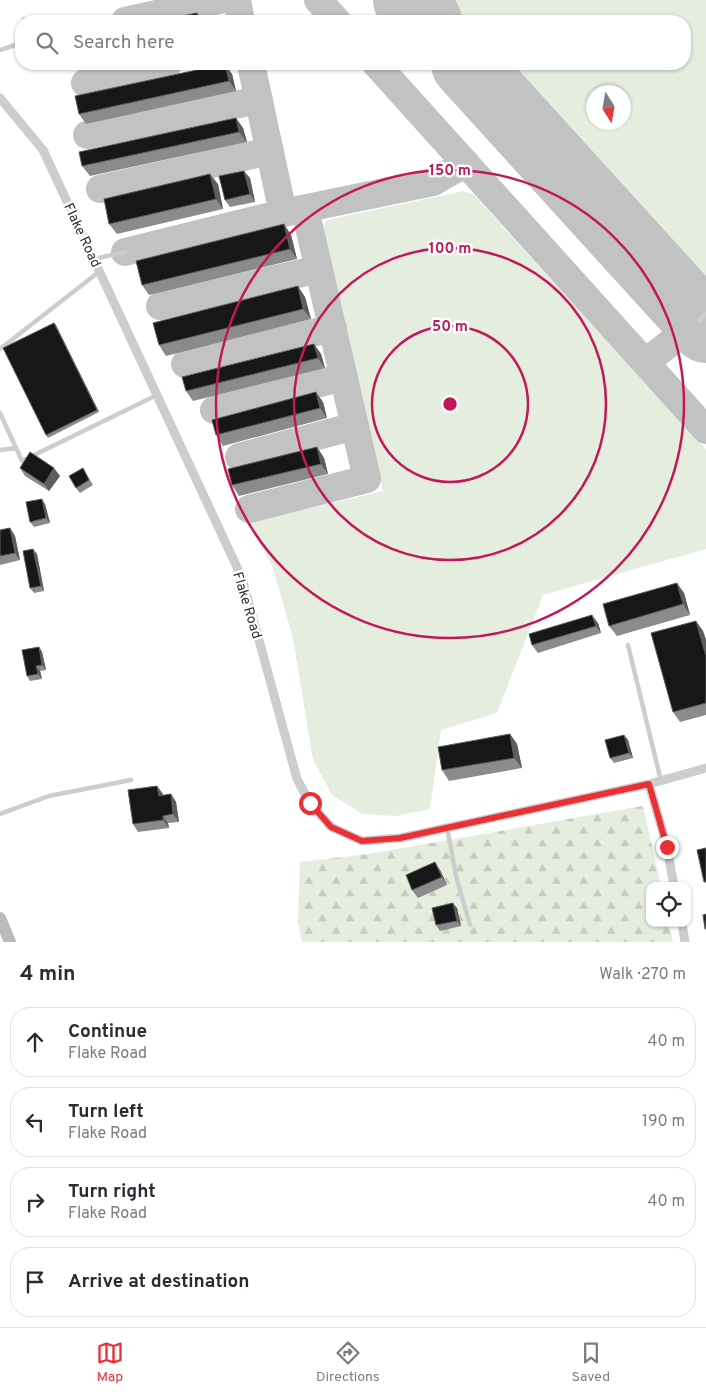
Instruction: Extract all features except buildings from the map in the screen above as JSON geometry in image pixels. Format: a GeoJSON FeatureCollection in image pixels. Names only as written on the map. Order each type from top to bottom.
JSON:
{"type":"FeatureCollection","features":[{"type":"Feature","properties":{"kind":"street","name":"Flake Road"},"geometry":{"type":"LineString","coordinates":[[0,98],[43,150],[242,578],[297,779],[310,803],[331,827],[362,841],[400,838],[649,784],[706,768]]}},
{"type":"Feature","properties":{"kind":"street"},"geometry":{"type":"LineString","coordinates":[[649,784],[667,847],[673,882]]}},
{"type":"Feature","properties":{"kind":"street"},"geometry":{"type":"LineString","coordinates":[[0,918],[10,942]]}},
{"type":"Feature","properties":{"kind":"street"},"geometry":{"type":"LineString","coordinates":[[683,927],[685,942]]}},
{"type":"Feature","properties":{"kind":"lane"},"geometry":{"type":"LineString","coordinates":[[0,50],[15,45]]}},
{"type":"Feature","properties":{"kind":"lane"},"geometry":{"type":"LineString","coordinates":[[94,259],[125,252]]}},
{"type":"Feature","properties":{"kind":"lane"},"geometry":{"type":"LineString","coordinates":[[0,349],[5,343],[66,299],[100,271]]}},
{"type":"Feature","properties":{"kind":"lane"},"geometry":{"type":"LineString","coordinates":[[699,320],[706,314]]}},
{"type":"Feature","properties":{"kind":"lane"},"geometry":{"type":"LineString","coordinates":[[0,413],[22,461],[158,395]]}},
{"type":"Feature","properties":{"kind":"lane"},"geometry":{"type":"LineString","coordinates":[[0,450],[16,448]]}},
{"type":"Feature","properties":{"kind":"lane"},"geometry":{"type":"LineString","coordinates":[[628,645],[660,781]]}},
{"type":"Feature","properties":{"kind":"lane"},"geometry":{"type":"LineString","coordinates":[[0,814],[49,796],[131,780]]}},
{"type":"Feature","properties":{"kind":"lane"},"geometry":{"type":"LineString","coordinates":[[447,827],[456,876],[470,925]]}},
{"type":"Feature","properties":{"kind":"green space"},"geometry":{"type":"Polygon","coordinates":[[[445,0],[706,0],[706,286],[508,70],[691,70],[691,15],[459,15],[445,0]]]}},
{"type":"Feature","properties":{"kind":"green space"},"geometry":{"type":"Polygon","coordinates":[[[463,191],[473,194],[706,449],[706,549],[543,595],[497,713],[441,730],[430,809],[396,816],[362,814],[332,795],[313,760],[293,638],[272,565],[248,523],[383,491],[321,230],[327,220],[463,191]]]}},
{"type":"Feature","properties":{"kind":"green space"},"geometry":{"type":"Polygon","coordinates":[[[643,806],[660,882],[646,882],[646,927],[670,927],[673,942],[302,942],[298,923],[300,862],[368,854],[643,806]]]}},
{"type":"Feature","properties":{"kind":"taxiway"},"geometry":{"type":"LineString","coordinates":[[152,15],[219,0]]}},
{"type":"Feature","properties":{"kind":"taxiway"},"geometry":{"type":"LineString","coordinates":[[237,0],[240,15]]}},
{"type":"Feature","properties":{"kind":"taxiway"},"geometry":{"type":"LineString","coordinates":[[318,0],[332,15]]}},
{"type":"Feature","properties":{"kind":"taxiway"},"geometry":{"type":"LineString","coordinates":[[85,83],[142,70]]}},
{"type":"Feature","properties":{"kind":"taxiway"},"geometry":{"type":"LineString","coordinates":[[252,70],[283,213]]}},
{"type":"Feature","properties":{"kind":"taxiway"},"geometry":{"type":"LineString","coordinates":[[381,70],[706,430]]}},
{"type":"Feature","properties":{"kind":"taxiway"},"geometry":{"type":"LineString","coordinates":[[87,135],[259,100]]}},
{"type":"Feature","properties":{"kind":"taxiway"},"geometry":{"type":"LineString","coordinates":[[100,189],[270,151]]}},
{"type":"Feature","properties":{"kind":"taxiway"},"geometry":{"type":"LineString","coordinates":[[125,252],[283,213],[433,182],[466,163]]}},
{"type":"Feature","properties":{"kind":"taxiway"},"geometry":{"type":"LineString","coordinates":[[249,509],[367,479],[305,209]]}},
{"type":"Feature","properties":{"kind":"taxiway"},"geometry":{"type":"LineString","coordinates":[[160,306],[319,269]]}},
{"type":"Feature","properties":{"kind":"taxiway"},"geometry":{"type":"LineString","coordinates":[[646,362],[699,320]]}},
{"type":"Feature","properties":{"kind":"taxiway"},"geometry":{"type":"LineString","coordinates":[[185,364],[333,328]]}},
{"type":"Feature","properties":{"kind":"taxiway"},"geometry":{"type":"LineString","coordinates":[[214,410],[344,377]]}},
{"type":"Feature","properties":{"kind":"taxiway"},"geometry":{"type":"LineString","coordinates":[[239,457],[355,426]]}},
{"type":"Feature","properties":{"kind":"runway"},"geometry":{"type":"LineString","coordinates":[[408,0],[422,15]]}},
{"type":"Feature","properties":{"kind":"runway"},"geometry":{"type":"LineString","coordinates":[[471,70],[706,328]]}},
{"type":"Feature","properties":{"kind":"route"},"geometry":{"type":"LineString","coordinates":[[310,803],[331,827],[362,841],[400,838],[649,784],[667,847]]}}]}
